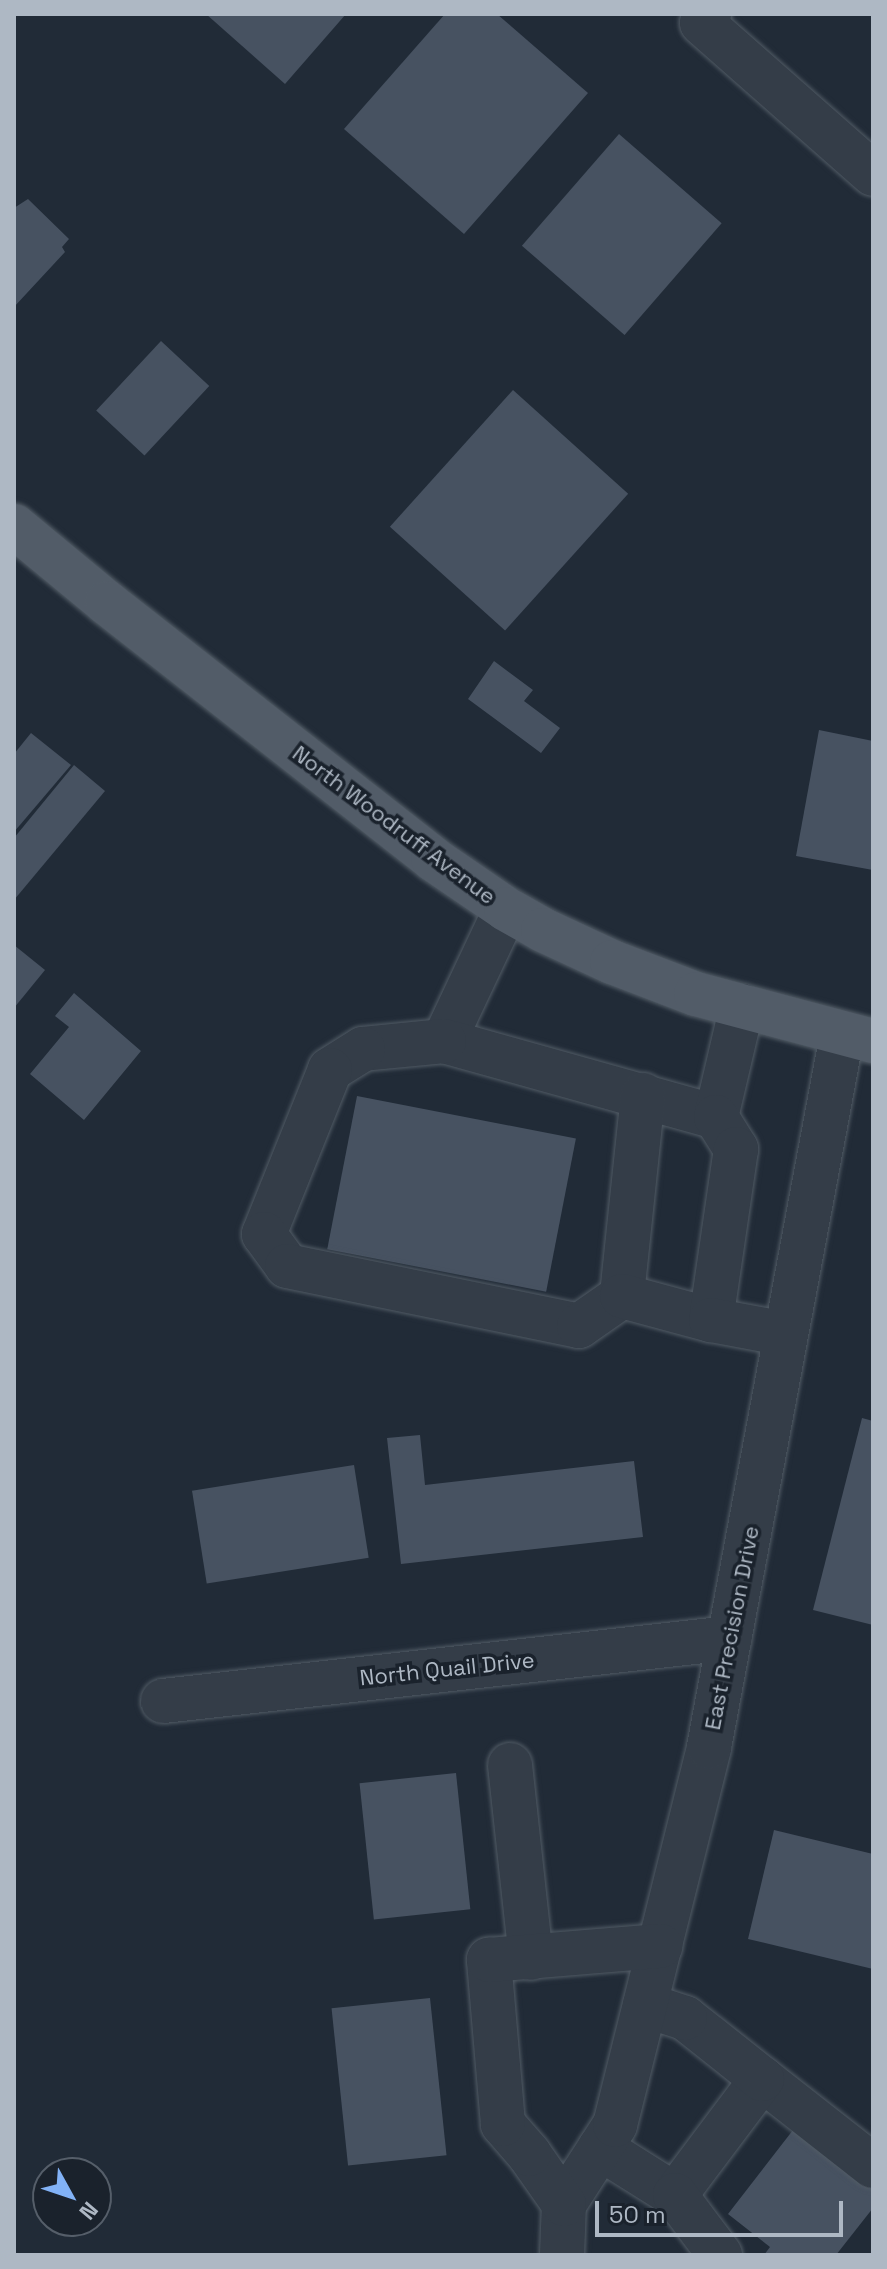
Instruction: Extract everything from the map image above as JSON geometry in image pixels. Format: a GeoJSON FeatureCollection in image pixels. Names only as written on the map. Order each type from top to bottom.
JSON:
{"type":"FeatureCollection","features":[{"type":"Feature","properties":{"kind":"main road","name":"North Woodruff Avenue"},"geometry":{"type":"LineString","coordinates":[[14,526],[107,603],[433,859],[506,909],[612,962],[696,994],[858,1038]]}},
{"type":"Feature","properties":{"kind":"street"},"geometry":{"type":"LineString","coordinates":[[709,14],[702,23],[873,174]]}},
{"type":"Feature","properties":{"kind":"street"},"geometry":{"type":"LineString","coordinates":[[444,1041],[506,909]]}},
{"type":"Feature","properties":{"kind":"street"},"geometry":{"type":"LineString","coordinates":[[716,1117],[742,1006]]}},
{"type":"Feature","properties":{"kind":"street","name":"East Precision Drive"},"geometry":{"type":"LineString","coordinates":[[564,2204],[615,2125],[709,1747],[786,1334],[858,1038]]}},
{"type":"Feature","properties":{"kind":"street"},"geometry":{"type":"LineString","coordinates":[[643,1095],[622,1296],[579,1326],[287,1266],[264,1234],[330,1070],[363,1049],[444,1041],[643,1095],[716,1117],[736,1149],[711,1320]]}},
{"type":"Feature","properties":{"kind":"street"},"geometry":{"type":"LineString","coordinates":[[622,1296],[711,1320],[786,1334]]}},
{"type":"Feature","properties":{"kind":"street","name":"North Quail Drive"},"geometry":{"type":"LineString","coordinates":[[163,1701],[730,1638]]}},
{"type":"Feature","properties":{"kind":"street"},"geometry":{"type":"LineString","coordinates":[[510,1765],[531,1958]]}},
{"type":"Feature","properties":{"kind":"street"},"geometry":{"type":"LineString","coordinates":[[562,2255],[564,2204],[529,2154],[503,2124],[489,1960],[660,1946]]}},
{"type":"Feature","properties":{"kind":"street"},"geometry":{"type":"LineString","coordinates":[[645,2005],[685,2018],[873,2166]]}},
{"type":"Feature","properties":{"kind":"street"},"geometry":{"type":"LineString","coordinates":[[675,2195],[762,2079]]}},
{"type":"Feature","properties":{"kind":"street"},"geometry":{"type":"LineString","coordinates":[[600,2148],[675,2195],[720,2255]]}},
{"type":"Feature","properties":{"kind":"building"},"geometry":{"type":"Polygon","coordinates":[[[206,14],[346,14],[285,84],[206,14]]]}},
{"type":"Feature","properties":{"kind":"building"},"geometry":{"type":"Polygon","coordinates":[[[445,14],[497,14],[588,93],[464,234],[344,129],[445,14]]]}},
{"type":"Feature","properties":{"kind":"building"},"geometry":{"type":"Polygon","coordinates":[[[619,134],[722,223],[625,335],[522,246],[619,134]]]}},
{"type":"Feature","properties":{"kind":"building"},"geometry":{"type":"Polygon","coordinates":[[[28,199],[69,239],[62,247],[65,252],[14,307],[14,208],[28,199]]]}},
{"type":"Feature","properties":{"kind":"building"},"geometry":{"type":"Polygon","coordinates":[[[161,341],[209,386],[144,455],[96,410],[161,341]]]}},
{"type":"Feature","properties":{"kind":"building"},"geometry":{"type":"Polygon","coordinates":[[[513,390],[628,494],[505,630],[390,527],[513,390]]]}},
{"type":"Feature","properties":{"kind":"building"},"geometry":{"type":"Polygon","coordinates":[[[494,661],[533,690],[524,701],[560,728],[541,753],[468,699],[494,661]]]}},
{"type":"Feature","properties":{"kind":"building"},"geometry":{"type":"Polygon","coordinates":[[[819,730],[873,741],[873,870],[796,856],[819,730]]]}},
{"type":"Feature","properties":{"kind":"building"},"geometry":{"type":"Polygon","coordinates":[[[31,733],[71,765],[14,832],[14,754],[31,733]]]}},
{"type":"Feature","properties":{"kind":"building"},"geometry":{"type":"Polygon","coordinates":[[[74,765],[105,791],[14,900],[14,838],[74,765]]]}},
{"type":"Feature","properties":{"kind":"building"},"geometry":{"type":"Polygon","coordinates":[[[14,945],[45,970],[14,1008],[14,945]]]}},
{"type":"Feature","properties":{"kind":"building"},"geometry":{"type":"Polygon","coordinates":[[[74,993],[141,1051],[84,1120],[30,1074],[69,1027],[55,1016],[74,993]]]}},
{"type":"Feature","properties":{"kind":"building"},"geometry":{"type":"Polygon","coordinates":[[[357,1096],[576,1139],[546,1292],[327,1249],[357,1096]]]}},
{"type":"Feature","properties":{"kind":"building"},"geometry":{"type":"Polygon","coordinates":[[[862,1418],[873,1421],[873,1625],[813,1610],[862,1418]]]}},
{"type":"Feature","properties":{"kind":"building"},"geometry":{"type":"Polygon","coordinates":[[[420,1435],[425,1485],[634,1461],[643,1537],[401,1564],[387,1438],[420,1435]]]}},
{"type":"Feature","properties":{"kind":"building"},"geometry":{"type":"Polygon","coordinates":[[[354,1465],[369,1558],[207,1583],[192,1491],[354,1465]]]}},
{"type":"Feature","properties":{"kind":"building"},"geometry":{"type":"Polygon","coordinates":[[[456,1773],[470,1909],[374,1919],[360,1783],[456,1773]]]}},
{"type":"Feature","properties":{"kind":"building"},"geometry":{"type":"Polygon","coordinates":[[[774,1830],[873,1854],[873,1969],[748,1939],[774,1830]]]}},
{"type":"Feature","properties":{"kind":"building"},"geometry":{"type":"Polygon","coordinates":[[[430,1998],[447,2155],[348,2165],[332,2008],[430,1998]]]}},
{"type":"Feature","properties":{"kind":"building"},"geometry":{"type":"Polygon","coordinates":[[[800,2121],[873,2178],[873,2208],[836,2255],[764,2255],[770,2247],[728,2214],[800,2121]]]}}]}
